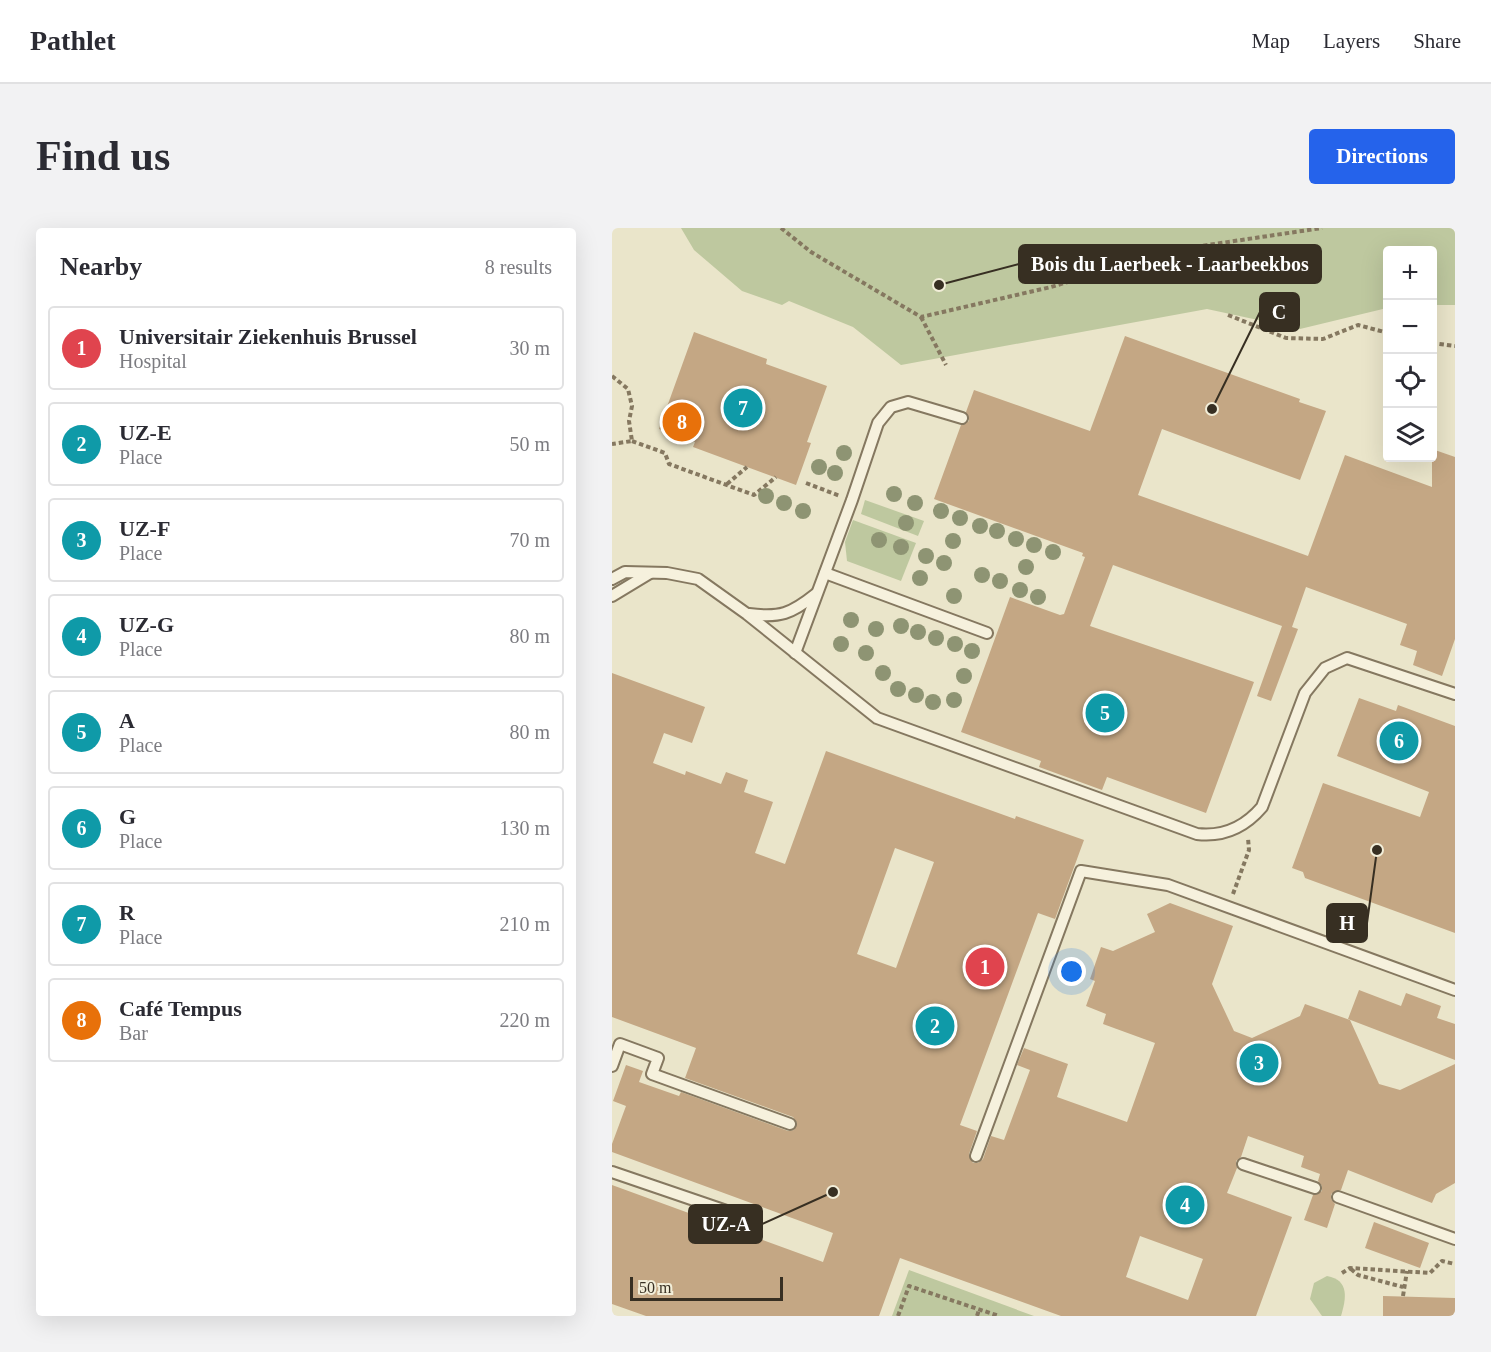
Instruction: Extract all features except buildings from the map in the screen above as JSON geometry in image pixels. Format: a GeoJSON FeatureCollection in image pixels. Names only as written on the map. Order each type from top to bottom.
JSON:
{"type":"FeatureCollection","features":[{"type":"Feature","properties":{"kind":"lane"},"geometry":{"type":"LineString","coordinates":[[795,653],[878,423],[891,407],[908,402],[962,418]]}},
{"type":"Feature","properties":{"kind":"lane"},"geometry":{"type":"LineString","coordinates":[[612,579],[625,572],[698,579],[747,614],[877,718],[1189,833],[1213,835],[1233,830],[1246,822],[1262,807],[1269,795],[1305,693],[1325,668],[1347,658],[1455,694]]}},
{"type":"Feature","properties":{"kind":"lane"},"geometry":{"type":"LineString","coordinates":[[612,596],[650,573]]}},
{"type":"Feature","properties":{"kind":"lane"},"geometry":{"type":"LineString","coordinates":[[825,573],[987,633]]}},
{"type":"Feature","properties":{"kind":"lane"},"geometry":{"type":"LineString","coordinates":[[747,614],[771,617],[795,611],[816,594]]}},
{"type":"Feature","properties":{"kind":"lane"},"geometry":{"type":"LineString","coordinates":[[976,1156],[1081,871],[1168,885],[1455,990]]}},
{"type":"Feature","properties":{"kind":"lane"},"geometry":{"type":"LineString","coordinates":[[612,1066],[620,1044],[658,1058],[652,1074],[790,1124]]}},
{"type":"Feature","properties":{"kind":"lane"},"geometry":{"type":"LineString","coordinates":[[1243,1164],[1315,1188]]}},
{"type":"Feature","properties":{"kind":"lane"},"geometry":{"type":"LineString","coordinates":[[612,1172],[741,1216]]}},
{"type":"Feature","properties":{"kind":"lane"},"geometry":{"type":"LineString","coordinates":[[1338,1197],[1455,1239]]}},
{"type":"Feature","properties":{"kind":"path"},"geometry":{"type":"LineString","coordinates":[[781,228],[811,252],[921,317],[946,365]]}},
{"type":"Feature","properties":{"kind":"path"},"geometry":{"type":"LineString","coordinates":[[921,317],[1051,287],[1174,250],[1322,228]]}},
{"type":"Feature","properties":{"kind":"path"},"geometry":{"type":"LineString","coordinates":[[1228,315],[1286,338],[1323,339],[1358,325],[1383,332]]}},
{"type":"Feature","properties":{"kind":"path"},"geometry":{"type":"LineString","coordinates":[[1437,344],[1455,346]]}},
{"type":"Feature","properties":{"kind":"path"},"geometry":{"type":"LineString","coordinates":[[612,376],[628,389],[632,406],[629,421],[632,441]]}},
{"type":"Feature","properties":{"kind":"path"},"geometry":{"type":"LineString","coordinates":[[612,444],[632,441],[665,453],[669,464],[754,495],[776,477]]}},
{"type":"Feature","properties":{"kind":"path"},"geometry":{"type":"LineString","coordinates":[[726,485],[747,467]]}},
{"type":"Feature","properties":{"kind":"path"},"geometry":{"type":"LineString","coordinates":[[806,483],[852,500]]}},
{"type":"Feature","properties":{"kind":"path"},"geometry":{"type":"LineString","coordinates":[[1228,907],[1249,850],[1246,822]]}},
{"type":"Feature","properties":{"kind":"path"},"geometry":{"type":"LineString","coordinates":[[1342,1273],[1350,1268],[1430,1273],[1442,1261],[1455,1264]]}},
{"type":"Feature","properties":{"kind":"path"},"geometry":{"type":"LineString","coordinates":[[1350,1268],[1358,1275],[1403,1287]]}},
{"type":"Feature","properties":{"kind":"path"},"geometry":{"type":"LineString","coordinates":[[1403,1296],[1407,1271]]}},
{"type":"Feature","properties":{"kind":"path"},"geometry":{"type":"LineString","coordinates":[[898,1316],[909,1286],[999,1316]]}},
{"type":"Feature","properties":{"kind":"path"},"geometry":{"type":"LineString","coordinates":[[977,1316],[979,1310]]}},
{"type":"Feature","properties":{"kind":"green space"},"geometry":{"type":"Polygon","coordinates":[[[681,228],[1455,228],[1455,305],[1437,305],[1437,246],[1383,246],[1383,309],[1300,329],[1207,309],[901,365],[853,327],[789,301],[782,305],[742,291],[694,250],[681,228]]]}},
{"type":"Feature","properties":{"kind":"green space"},"geometry":{"type":"Polygon","coordinates":[[[865,500],[924,521],[918,536],[861,514],[865,500]]]}},
{"type":"Feature","properties":{"kind":"green space"},"geometry":{"type":"Polygon","coordinates":[[[853,520],[916,543],[901,581],[847,561],[845,542],[853,520]]]}},
{"type":"Feature","properties":{"kind":"green space"},"geometry":{"type":"Polygon","coordinates":[[[909,1270],[1034,1316],[892,1316],[909,1270]]]}},
{"type":"Feature","properties":{"kind":"green space"},"geometry":{"type":"Polygon","coordinates":[[[1327,1276],[1334,1278],[1343,1286],[1345,1297],[1341,1316],[1322,1316],[1310,1299],[1314,1283],[1327,1276]]]}},
{"type":"Feature","properties":{"kind":"place","name":"Bois du Laerbeek - Laarbeekbos"},"geometry":{"type":"Point","coordinates":[939,285]}},
{"type":"Feature","properties":{"kind":"place","name":"R"},"geometry":{"type":"Point","coordinates":[743,408]}},
{"type":"Feature","properties":{"kind":"place","name":"C"},"geometry":{"type":"Point","coordinates":[1212,409]}},
{"type":"Feature","properties":{"kind":"place","name":"Café Tempus"},"geometry":{"type":"Point","coordinates":[682,422]}},
{"type":"Feature","properties":{"kind":"place","name":"A"},"geometry":{"type":"Point","coordinates":[1105,713]}},
{"type":"Feature","properties":{"kind":"place","name":"G"},"geometry":{"type":"Point","coordinates":[1399,741]}},
{"type":"Feature","properties":{"kind":"place","name":"H"},"geometry":{"type":"Point","coordinates":[1377,850]}},
{"type":"Feature","properties":{"kind":"place","name":"Universitair Ziekenhuis Brussel"},"geometry":{"type":"Point","coordinates":[985,967]}},
{"type":"Feature","properties":{"kind":"place","name":"UZ-E"},"geometry":{"type":"Point","coordinates":[935,1026]}},
{"type":"Feature","properties":{"kind":"place","name":"UZ-F"},"geometry":{"type":"Point","coordinates":[1259,1063]}},
{"type":"Feature","properties":{"kind":"place","name":"UZ-A"},"geometry":{"type":"Point","coordinates":[833,1192]}},
{"type":"Feature","properties":{"kind":"place","name":"UZ-G"},"geometry":{"type":"Point","coordinates":[1185,1205]}}]}
